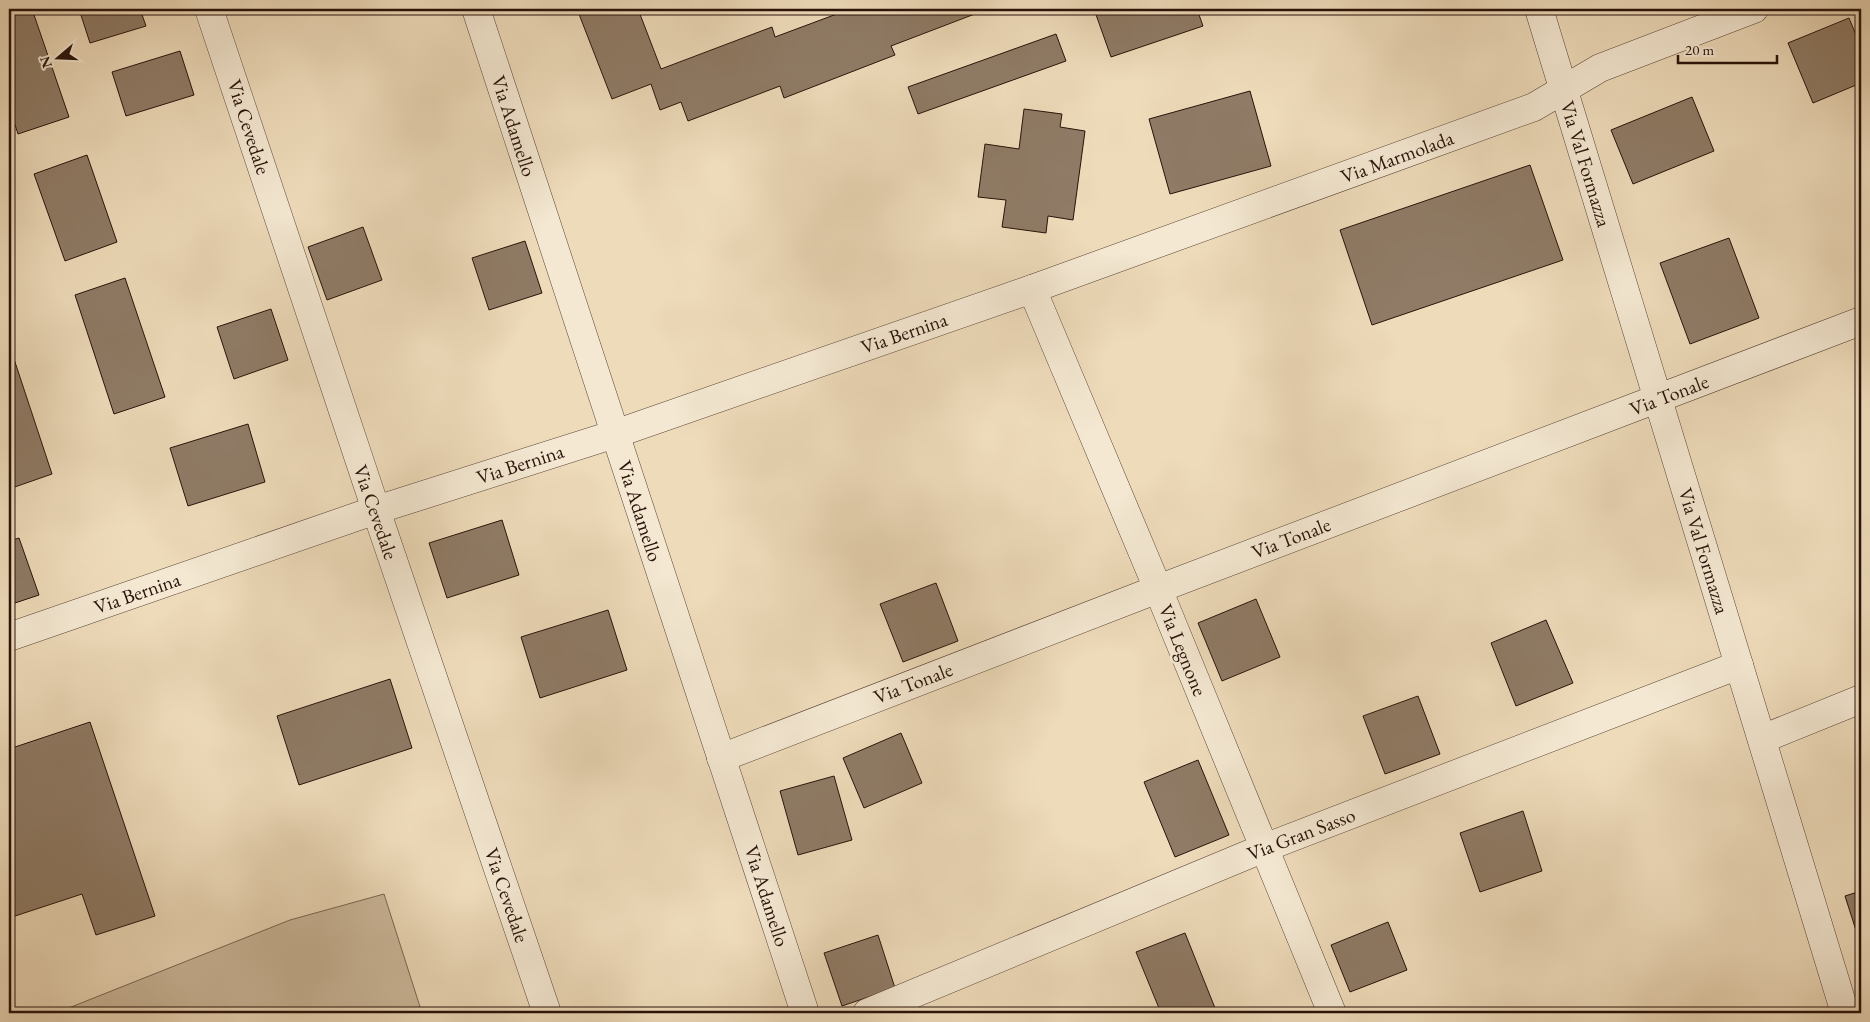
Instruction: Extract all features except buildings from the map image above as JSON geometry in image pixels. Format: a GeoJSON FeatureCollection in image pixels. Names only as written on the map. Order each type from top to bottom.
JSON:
{"type":"FeatureCollection","features":[{"type":"Feature","properties":{"kind":"street","name":"Via Cevedale"},"geometry":{"type":"LineString","coordinates":[[209,9],[376,510],[547,1013]]}},
{"type":"Feature","properties":{"kind":"street","name":"Via Adamello"},"geometry":{"type":"LineString","coordinates":[[476,9],[805,1013]]}},
{"type":"Feature","properties":{"kind":"street","name":"Via Val Formazza"},"geometry":{"type":"LineString","coordinates":[[1539,9],[1846,1013]]}},
{"type":"Feature","properties":{"kind":"street","name":"Via Marmolada"},"geometry":{"type":"LineString","coordinates":[[1032,289],[1534,108],[1563,88],[1600,68],[1754,9]]}},
{"type":"Feature","properties":{"kind":"street","name":"Via Bernina"},"geometry":{"type":"LineString","coordinates":[[9,637],[376,510],[615,434],[1032,289]]}},
{"type":"Feature","properties":{"kind":"street","name":"Via Legnone"},"geometry":{"type":"LineString","coordinates":[[1032,289],[1158,589],[1332,1013]]}},
{"type":"Feature","properties":{"kind":"street","name":"Via Tonale"},"geometry":{"type":"LineString","coordinates":[[721,758],[1861,321]]}},
{"type":"Feature","properties":{"kind":"street","name":"Via Gran Sasso"},"geometry":{"type":"LineString","coordinates":[[867,1013],[1264,848],[1739,665]]}},
{"type":"Feature","properties":{"kind":"street"},"geometry":{"type":"LineString","coordinates":[[1762,739],[1861,699]]}},
{"type":"Feature","properties":{"kind":"shaded area"},"geometry":{"type":"Polygon","coordinates":[[[384,894],[422,1013],[56,1013],[290,920],[384,894]]]}}]}
